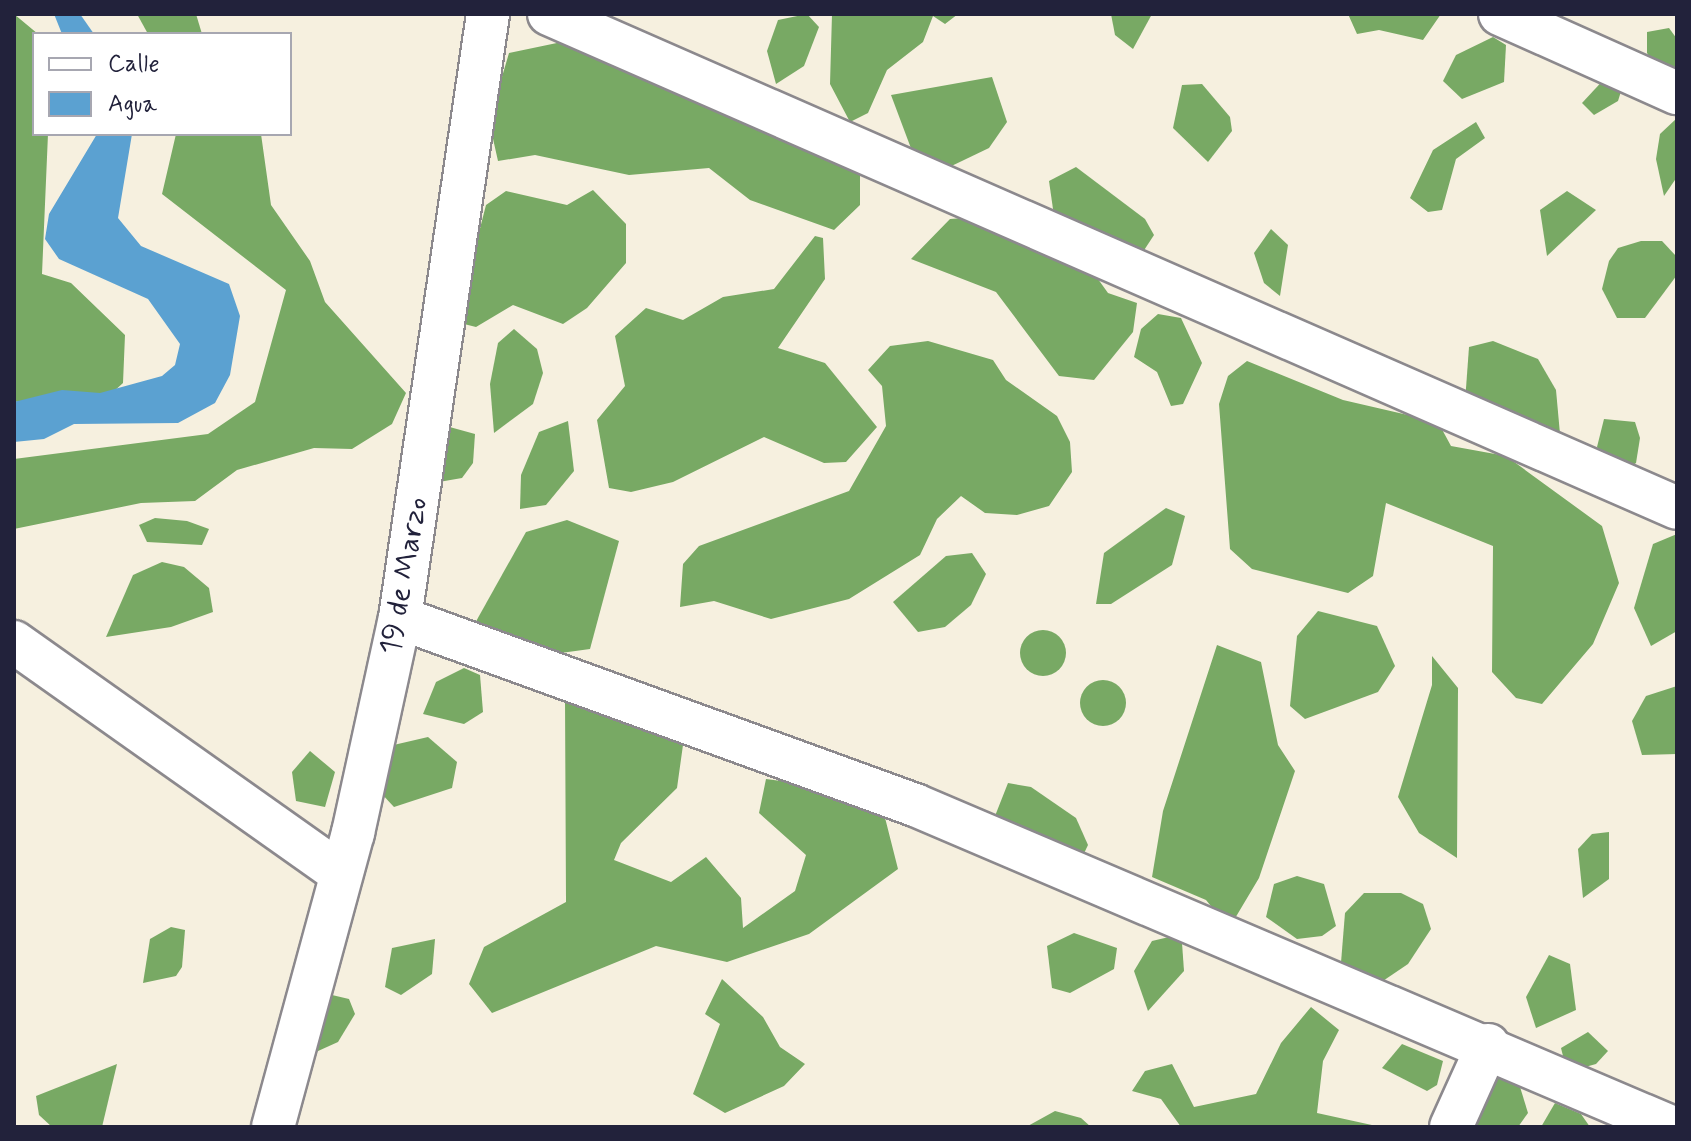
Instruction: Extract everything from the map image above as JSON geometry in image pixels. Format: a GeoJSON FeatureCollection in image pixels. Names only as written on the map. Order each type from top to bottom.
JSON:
{"type":"FeatureCollection","features":[{"type":"Feature","properties":{"kind":"street","name":"19 de Marzo"},"geometry":{"type":"LineString","coordinates":[[277,1125],[337,871],[353,833],[400,618],[488,14]]}},
{"type":"Feature","properties":{"kind":"street"},"geometry":{"type":"LineString","coordinates":[[549,14],[1677,508]]}},
{"type":"Feature","properties":{"kind":"street"},"geometry":{"type":"LineString","coordinates":[[1500,14],[1677,93]]}},
{"type":"Feature","properties":{"kind":"street"},"geometry":{"type":"LineString","coordinates":[[400,618],[915,805],[1488,1045],[1671,1127]]}},
{"type":"Feature","properties":{"kind":"street"},"geometry":{"type":"LineString","coordinates":[[14,642],[337,871]]}},
{"type":"Feature","properties":{"kind":"street"},"geometry":{"type":"LineString","coordinates":[[1451,1127],[1488,1045]]}},
{"type":"Feature","properties":{"kind":"green space"},"geometry":{"type":"Polygon","coordinates":[[[14,14],[36,32],[32,32],[32,136],[48,136],[42,274],[71,283],[125,335],[123,383],[112,393],[14,402],[14,14]]]}},
{"type":"Feature","properties":{"kind":"green space"},"geometry":{"type":"Polygon","coordinates":[[[137,14],[196,14],[201,32],[147,32],[137,14]]]}},
{"type":"Feature","properties":{"kind":"green space"},"geometry":{"type":"Polygon","coordinates":[[[807,14],[819,27],[804,66],[776,84],[767,51],[778,20],[807,14]]]}},
{"type":"Feature","properties":{"kind":"green space"},"geometry":{"type":"Polygon","coordinates":[[[832,14],[958,14],[945,24],[933,16],[923,42],[887,70],[868,113],[850,122],[830,84],[832,14]]]}},
{"type":"Feature","properties":{"kind":"green space"},"geometry":{"type":"Polygon","coordinates":[[[1111,14],[1152,14],[1133,49],[1115,35],[1111,14]]]}},
{"type":"Feature","properties":{"kind":"green space"},"geometry":{"type":"Polygon","coordinates":[[[1348,14],[1441,14],[1423,40],[1379,30],[1357,34],[1348,14]]]}},
{"type":"Feature","properties":{"kind":"green space"},"geometry":{"type":"Polygon","coordinates":[[[1669,28],[1677,39],[1677,98],[1647,53],[1647,32],[1669,28]]]}},
{"type":"Feature","properties":{"kind":"green space"},"geometry":{"type":"Polygon","coordinates":[[[1493,37],[1506,45],[1504,82],[1462,99],[1443,81],[1456,55],[1493,37]]]}},
{"type":"Feature","properties":{"kind":"green space"},"geometry":{"type":"Polygon","coordinates":[[[576,39],[860,173],[860,205],[834,230],[750,200],[709,168],[629,175],[535,155],[498,161],[489,121],[509,53],[576,39]]]}},
{"type":"Feature","properties":{"kind":"green space"},"geometry":{"type":"Polygon","coordinates":[[[1608,75],[1623,85],[1618,101],[1594,115],[1582,103],[1608,75]]]}},
{"type":"Feature","properties":{"kind":"green space"},"geometry":{"type":"Polygon","coordinates":[[[992,77],[1007,122],[989,148],[939,172],[912,151],[891,95],[992,77]]]}},
{"type":"Feature","properties":{"kind":"green space"},"geometry":{"type":"Polygon","coordinates":[[[1202,84],[1230,117],[1232,131],[1208,162],[1173,128],[1182,85],[1202,84]]]}},
{"type":"Feature","properties":{"kind":"green space"},"geometry":{"type":"Polygon","coordinates":[[[1677,118],[1677,177],[1664,196],[1656,159],[1660,134],[1677,118]]]}},
{"type":"Feature","properties":{"kind":"green space"},"geometry":{"type":"Polygon","coordinates":[[[1476,122],[1485,138],[1456,159],[1442,210],[1428,212],[1410,198],[1433,150],[1476,122]]]}},
{"type":"Feature","properties":{"kind":"green space"},"geometry":{"type":"Polygon","coordinates":[[[176,136],[261,136],[271,205],[310,261],[325,302],[406,393],[392,424],[352,449],[314,448],[237,470],[195,501],[141,503],[14,529],[14,459],[208,434],[255,402],[286,290],[162,194],[176,136]]]}},
{"type":"Feature","properties":{"kind":"green space"},"geometry":{"type":"Polygon","coordinates":[[[1076,167],[1145,219],[1154,235],[1135,264],[1065,226],[1053,209],[1049,181],[1076,167]]]}},
{"type":"Feature","properties":{"kind":"green space"},"geometry":{"type":"Polygon","coordinates":[[[593,190],[626,224],[626,263],[587,308],[563,324],[513,305],[476,327],[456,322],[486,205],[506,191],[567,205],[593,190]]]}},
{"type":"Feature","properties":{"kind":"green space"},"geometry":{"type":"Polygon","coordinates":[[[1567,191],[1596,210],[1547,256],[1540,210],[1567,191]]]}},
{"type":"Feature","properties":{"kind":"green space"},"geometry":{"type":"Polygon","coordinates":[[[992,216],[1085,261],[1108,293],[1137,303],[1133,332],[1094,380],[1059,376],[996,292],[911,259],[950,219],[992,216]]]}},
{"type":"Feature","properties":{"kind":"green space"},"geometry":{"type":"Polygon","coordinates":[[[1271,229],[1288,245],[1280,296],[1264,283],[1254,253],[1271,229]]]}},
{"type":"Feature","properties":{"kind":"green space"},"geometry":{"type":"Polygon","coordinates":[[[815,236],[823,238],[825,279],[778,348],[825,363],[877,427],[846,462],[824,463],[764,437],[673,482],[631,492],[609,488],[597,420],[625,386],[615,336],[646,308],[683,320],[723,297],[774,289],[815,236]]]}},
{"type":"Feature","properties":{"kind":"green space"},"geometry":{"type":"Polygon","coordinates":[[[1641,241],[1662,241],[1676,256],[1677,275],[1645,318],[1617,318],[1602,289],[1609,261],[1618,248],[1641,241]]]}},
{"type":"Feature","properties":{"kind":"green space"},"geometry":{"type":"Polygon","coordinates":[[[1158,314],[1181,318],[1202,363],[1183,404],[1171,406],[1157,372],[1134,357],[1141,329],[1158,314]]]}},
{"type":"Feature","properties":{"kind":"green space"},"geometry":{"type":"Polygon","coordinates":[[[514,329],[537,349],[543,373],[533,404],[494,433],[490,384],[498,343],[514,329]]]}},
{"type":"Feature","properties":{"kind":"green space"},"geometry":{"type":"Polygon","coordinates":[[[928,341],[993,360],[1006,380],[1057,416],[1070,442],[1072,472],[1049,506],[1017,515],[985,513],[961,496],[937,519],[920,555],[849,599],[771,619],[714,601],[680,607],[683,564],[699,546],[849,491],[886,426],[882,386],[868,370],[890,346],[928,341]]]}},
{"type":"Feature","properties":{"kind":"green space"},"geometry":{"type":"Polygon","coordinates":[[[1493,341],[1538,359],[1556,390],[1560,434],[1465,402],[1469,347],[1493,341]]]}},
{"type":"Feature","properties":{"kind":"green space"},"geometry":{"type":"Polygon","coordinates":[[[1247,361],[1343,400],[1438,422],[1451,446],[1506,456],[1602,526],[1619,583],[1593,644],[1542,704],[1516,698],[1492,672],[1493,546],[1386,503],[1373,576],[1348,593],[1252,569],[1230,549],[1219,404],[1228,376],[1247,361]]]}},
{"type":"Feature","properties":{"kind":"green space"},"geometry":{"type":"Polygon","coordinates":[[[1604,419],[1635,422],[1640,438],[1636,463],[1611,476],[1597,447],[1604,419]]]}},
{"type":"Feature","properties":{"kind":"green space"},"geometry":{"type":"Polygon","coordinates":[[[568,421],[574,471],[546,505],[520,509],[521,475],[539,432],[568,421]]]}},
{"type":"Feature","properties":{"kind":"green space"},"geometry":{"type":"Polygon","coordinates":[[[446,426],[475,434],[473,463],[462,478],[433,483],[446,426]]]}},
{"type":"Feature","properties":{"kind":"green space"},"geometry":{"type":"Polygon","coordinates":[[[1166,508],[1185,516],[1172,565],[1111,604],[1096,604],[1104,553],[1166,508]]]}},
{"type":"Feature","properties":{"kind":"green space"},"geometry":{"type":"Polygon","coordinates":[[[155,518],[187,521],[209,529],[202,545],[147,542],[139,525],[155,518]]]}},
{"type":"Feature","properties":{"kind":"green space"},"geometry":{"type":"Polygon","coordinates":[[[567,520],[619,541],[590,649],[546,655],[474,625],[526,532],[567,520]]]}},
{"type":"Feature","properties":{"kind":"green space"},"geometry":{"type":"Polygon","coordinates":[[[1677,534],[1677,631],[1651,646],[1634,608],[1653,544],[1677,534]]]}},
{"type":"Feature","properties":{"kind":"green space"},"geometry":{"type":"Polygon","coordinates":[[[972,553],[986,574],[971,605],[945,627],[918,632],[893,602],[946,556],[972,553]]]}},
{"type":"Feature","properties":{"kind":"green space"},"geometry":{"type":"Polygon","coordinates":[[[162,562],[184,567],[209,588],[213,612],[171,627],[106,637],[133,575],[162,562]]]}},
{"type":"Feature","properties":{"kind":"green space"},"geometry":{"type":"Polygon","coordinates":[[[1318,611],[1377,626],[1395,666],[1378,692],[1305,719],[1290,706],[1297,636],[1318,611]]]}},
{"type":"Feature","properties":{"kind":"green space"},"geometry":{"type":"Polygon","coordinates":[[[1043,630],[1059,637],[1066,653],[1059,669],[1043,676],[1027,669],[1020,653],[1027,637],[1043,630]]]}},
{"type":"Feature","properties":{"kind":"green space"},"geometry":{"type":"Polygon","coordinates":[[[1217,645],[1261,662],[1278,745],[1295,771],[1259,878],[1234,920],[1224,922],[1206,900],[1152,877],[1163,811],[1217,645]]]}},
{"type":"Feature","properties":{"kind":"green space"},"geometry":{"type":"Polygon","coordinates":[[[1432,656],[1458,688],[1457,858],[1419,833],[1398,797],[1432,685],[1432,656]]]}},
{"type":"Feature","properties":{"kind":"green space"},"geometry":{"type":"Polygon","coordinates":[[[464,668],[480,675],[483,712],[464,724],[423,714],[436,682],[464,668]]]}},
{"type":"Feature","properties":{"kind":"green space"},"geometry":{"type":"Polygon","coordinates":[[[1103,680],[1119,687],[1126,703],[1119,719],[1103,726],[1087,719],[1080,703],[1087,687],[1103,680]]]}},
{"type":"Feature","properties":{"kind":"green space"},"geometry":{"type":"Polygon","coordinates":[[[1677,686],[1677,754],[1642,755],[1632,721],[1646,696],[1677,686]]]}},
{"type":"Feature","properties":{"kind":"green space"},"geometry":{"type":"Polygon","coordinates":[[[565,699],[673,734],[683,745],[677,788],[621,843],[614,860],[671,882],[706,857],[741,898],[743,928],[795,891],[806,855],[759,813],[766,779],[879,794],[898,869],[809,934],[727,962],[656,946],[492,1013],[469,984],[484,947],[566,902],[565,699]]]}},
{"type":"Feature","properties":{"kind":"green space"},"geometry":{"type":"Polygon","coordinates":[[[428,737],[457,762],[452,788],[394,807],[380,792],[385,747],[428,737]]]}},
{"type":"Feature","properties":{"kind":"green space"},"geometry":{"type":"Polygon","coordinates":[[[310,751],[335,772],[325,807],[296,801],[292,772],[310,751]]]}},
{"type":"Feature","properties":{"kind":"green space"},"geometry":{"type":"Polygon","coordinates":[[[1008,783],[1031,787],[1076,818],[1088,845],[1076,870],[1013,854],[995,816],[1008,783]]]}},
{"type":"Feature","properties":{"kind":"green space"},"geometry":{"type":"Polygon","coordinates":[[[1609,832],[1609,879],[1583,898],[1578,849],[1592,834],[1609,832]]]}},
{"type":"Feature","properties":{"kind":"green space"},"geometry":{"type":"Polygon","coordinates":[[[1297,876],[1324,884],[1336,926],[1322,936],[1297,939],[1266,917],[1274,884],[1297,876]]]}},
{"type":"Feature","properties":{"kind":"green space"},"geometry":{"type":"Polygon","coordinates":[[[1364,893],[1401,893],[1423,904],[1431,929],[1408,964],[1371,989],[1340,975],[1345,913],[1364,893]]]}},
{"type":"Feature","properties":{"kind":"green space"},"geometry":{"type":"Polygon","coordinates":[[[171,927],[185,930],[182,967],[176,976],[143,983],[150,939],[171,927]]]}},
{"type":"Feature","properties":{"kind":"green space"},"geometry":{"type":"Polygon","coordinates":[[[1074,933],[1117,948],[1114,969],[1070,993],[1052,988],[1047,946],[1074,933]]]}},
{"type":"Feature","properties":{"kind":"green space"},"geometry":{"type":"Polygon","coordinates":[[[1169,937],[1182,943],[1184,971],[1148,1011],[1134,971],[1152,941],[1169,937]]]}},
{"type":"Feature","properties":{"kind":"green space"},"geometry":{"type":"Polygon","coordinates":[[[435,939],[432,974],[401,995],[385,987],[392,948],[435,939]]]}},
{"type":"Feature","properties":{"kind":"green space"},"geometry":{"type":"Polygon","coordinates":[[[1549,955],[1570,964],[1576,1010],[1536,1028],[1526,997],[1549,955]]]}},
{"type":"Feature","properties":{"kind":"green space"},"geometry":{"type":"Polygon","coordinates":[[[722,979],[763,1017],[780,1047],[805,1064],[784,1086],[725,1113],[693,1094],[720,1024],[705,1014],[722,979]]]}},
{"type":"Feature","properties":{"kind":"green space"},"geometry":{"type":"Polygon","coordinates":[[[332,995],[349,999],[355,1014],[338,1042],[307,1056],[295,1031],[332,995]]]}},
{"type":"Feature","properties":{"kind":"green space"},"geometry":{"type":"Polygon","coordinates":[[[1311,1007],[1339,1030],[1323,1061],[1317,1113],[1381,1127],[1181,1127],[1161,1099],[1132,1091],[1145,1071],[1172,1064],[1194,1107],[1256,1094],[1281,1043],[1311,1007]]]}},
{"type":"Feature","properties":{"kind":"green space"},"geometry":{"type":"Polygon","coordinates":[[[1588,1032],[1608,1051],[1596,1064],[1567,1072],[1561,1048],[1588,1032]]]}},
{"type":"Feature","properties":{"kind":"green space"},"geometry":{"type":"Polygon","coordinates":[[[1402,1044],[1443,1061],[1437,1085],[1427,1091],[1382,1068],[1402,1044]]]}},
{"type":"Feature","properties":{"kind":"green space"},"geometry":{"type":"Polygon","coordinates":[[[1464,1062],[1517,1077],[1528,1113],[1518,1127],[1442,1127],[1464,1062]]]}},
{"type":"Feature","properties":{"kind":"green space"},"geometry":{"type":"Polygon","coordinates":[[[117,1064],[102,1127],[52,1127],[39,1115],[36,1096],[117,1064]]]}},
{"type":"Feature","properties":{"kind":"green space"},"geometry":{"type":"Polygon","coordinates":[[[1555,1103],[1581,1114],[1590,1127],[1541,1127],[1555,1103]]]}},
{"type":"Feature","properties":{"kind":"green space"},"geometry":{"type":"Polygon","coordinates":[[[1055,1111],[1081,1118],[1091,1127],[1026,1127],[1055,1111]]]}},
{"type":"Feature","properties":{"kind":"water"},"geometry":{"type":"Polygon","coordinates":[[[54,14],[80,14],[93,32],[61,32],[54,14]]]}},
{"type":"Feature","properties":{"kind":"water"},"geometry":{"type":"Polygon","coordinates":[[[96,136],[132,136],[118,218],[141,246],[229,284],[240,316],[230,375],[215,403],[178,423],[74,424],[44,439],[14,442],[14,402],[62,390],[100,393],[162,376],[175,365],[180,344],[148,299],[59,259],[45,239],[49,214],[96,136]]]}}]}
